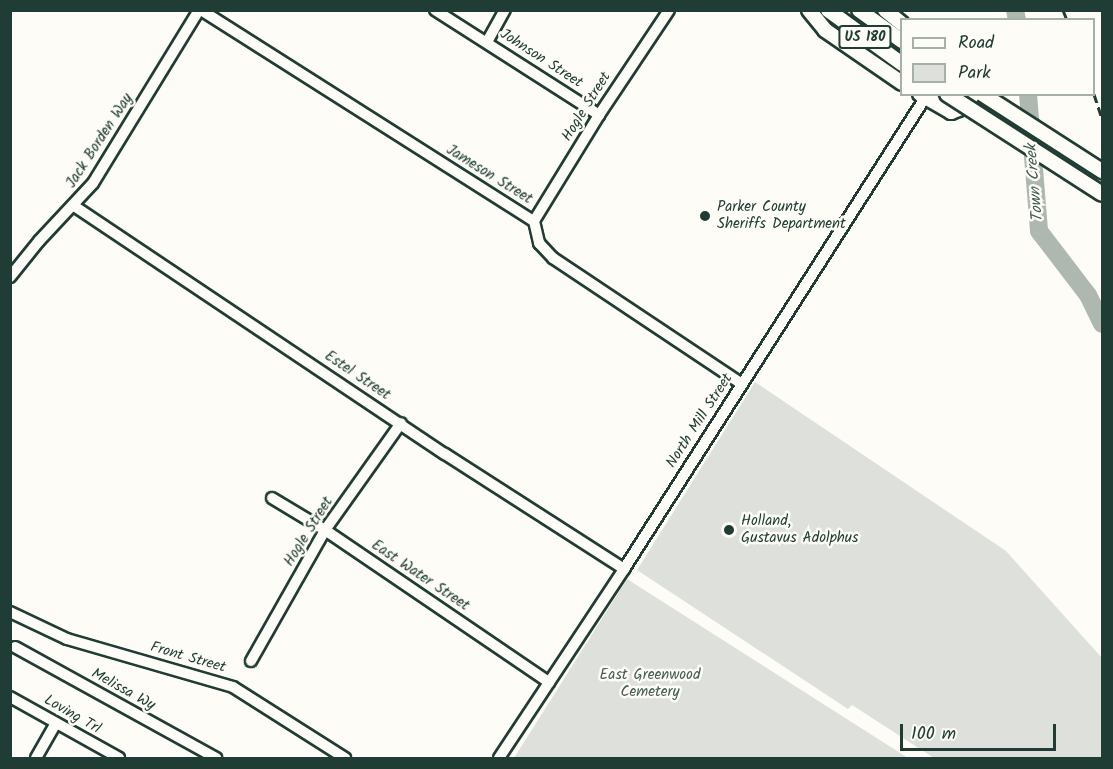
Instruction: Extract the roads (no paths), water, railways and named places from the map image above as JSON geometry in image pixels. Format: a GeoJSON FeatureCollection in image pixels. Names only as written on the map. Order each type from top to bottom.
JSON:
{"type":"FeatureCollection","features":[{"type":"Feature","properties":{"kind":"main road"},"geometry":{"type":"LineString","coordinates":[[809,10],[825,30],[900,82]]}},
{"type":"Feature","properties":{"kind":"main road","name":"US 180"},"geometry":{"type":"LineString","coordinates":[[828,10],[900,63]]}},
{"type":"Feature","properties":{"kind":"main road","name":"US 180"},"geometry":{"type":"LineString","coordinates":[[859,10],[900,40]]}},
{"type":"Feature","properties":{"kind":"main road"},"geometry":{"type":"LineString","coordinates":[[885,10],[900,22]]}},
{"type":"Feature","properties":{"kind":"main road"},"geometry":{"type":"LineString","coordinates":[[922,96],[951,112],[964,107],[972,96]]}},
{"type":"Feature","properties":{"kind":"main road"},"geometry":{"type":"LineString","coordinates":[[950,96],[1102,194]]}},
{"type":"Feature","properties":{"kind":"main road"},"geometry":{"type":"LineString","coordinates":[[985,96],[1102,171]]}},
{"type":"Feature","properties":{"kind":"street","name":"Jack Borden Way"},"geometry":{"type":"LineString","coordinates":[[10,277],[39,241],[74,206],[104,167],[200,10]]}},
{"type":"Feature","properties":{"kind":"street","name":"Jameson Street"},"geometry":{"type":"LineString","coordinates":[[200,10],[534,221],[539,243],[553,258],[742,384]]}},
{"type":"Feature","properties":{"kind":"street","name":"Johnson Street"},"geometry":{"type":"LineString","coordinates":[[435,10],[599,115]]}},
{"type":"Feature","properties":{"kind":"street"},"geometry":{"type":"LineString","coordinates":[[487,42],[506,10]]}},
{"type":"Feature","properties":{"kind":"street","name":"Hogle Street"},"geometry":{"type":"LineString","coordinates":[[534,221],[599,115],[669,10]]}},
{"type":"Feature","properties":{"kind":"street","name":"North Mill Street"},"geometry":{"type":"LineString","coordinates":[[499,759],[624,570],[922,96]]}},
{"type":"Feature","properties":{"kind":"street","name":"Estel Street"},"geometry":{"type":"LineString","coordinates":[[74,206],[624,570]]}},
{"type":"Feature","properties":{"kind":"street","name":"Hogle Street"},"geometry":{"type":"LineString","coordinates":[[251,661],[325,530],[401,423]]}},
{"type":"Feature","properties":{"kind":"street","name":"East Water Street"},"geometry":{"type":"LineString","coordinates":[[272,498],[325,530],[549,682]]}},
{"type":"Feature","properties":{"kind":"street","name":"Front Street"},"geometry":{"type":"LineString","coordinates":[[10,612],[67,639],[233,687],[345,759]]}},
{"type":"Feature","properties":{"kind":"street","name":"Melissa Wy"},"geometry":{"type":"LineString","coordinates":[[15,647],[216,759]]}},
{"type":"Feature","properties":{"kind":"street","name":"Loving Trl"},"geometry":{"type":"LineString","coordinates":[[10,697],[119,759]]}},
{"type":"Feature","properties":{"kind":"street"},"geometry":{"type":"LineString","coordinates":[[36,759],[56,723]]}},
{"type":"Feature","properties":{"kind":"waterway","name":"Town Creek"},"geometry":{"type":"LineString","coordinates":[[1015,10],[1017,18]]}},
{"type":"Feature","properties":{"kind":"waterway","name":"Town Creek"},"geometry":{"type":"LineString","coordinates":[[1028,96],[1039,231],[1088,295],[1102,324]]}},
{"type":"Feature","properties":{"kind":"railway"},"geometry":{"type":"LineString","coordinates":[[1063,10],[1066,18]]}},
{"type":"Feature","properties":{"kind":"railway"},"geometry":{"type":"LineString","coordinates":[[1095,96],[1102,118]]}},
{"type":"Feature","properties":{"kind":"place","name":"Parker County Sheriffs Department"},"geometry":{"type":"Point","coordinates":[705,216]}},
{"type":"Feature","properties":{"kind":"place","name":"Holland, Gustavus Adolphus"},"geometry":{"type":"Point","coordinates":[729,530]}},
{"type":"Feature","properties":{"kind":"park label","name":"East Greenwood Cemetery"},"geometry":{"type":"Point","coordinates":[650,684]}}]}
